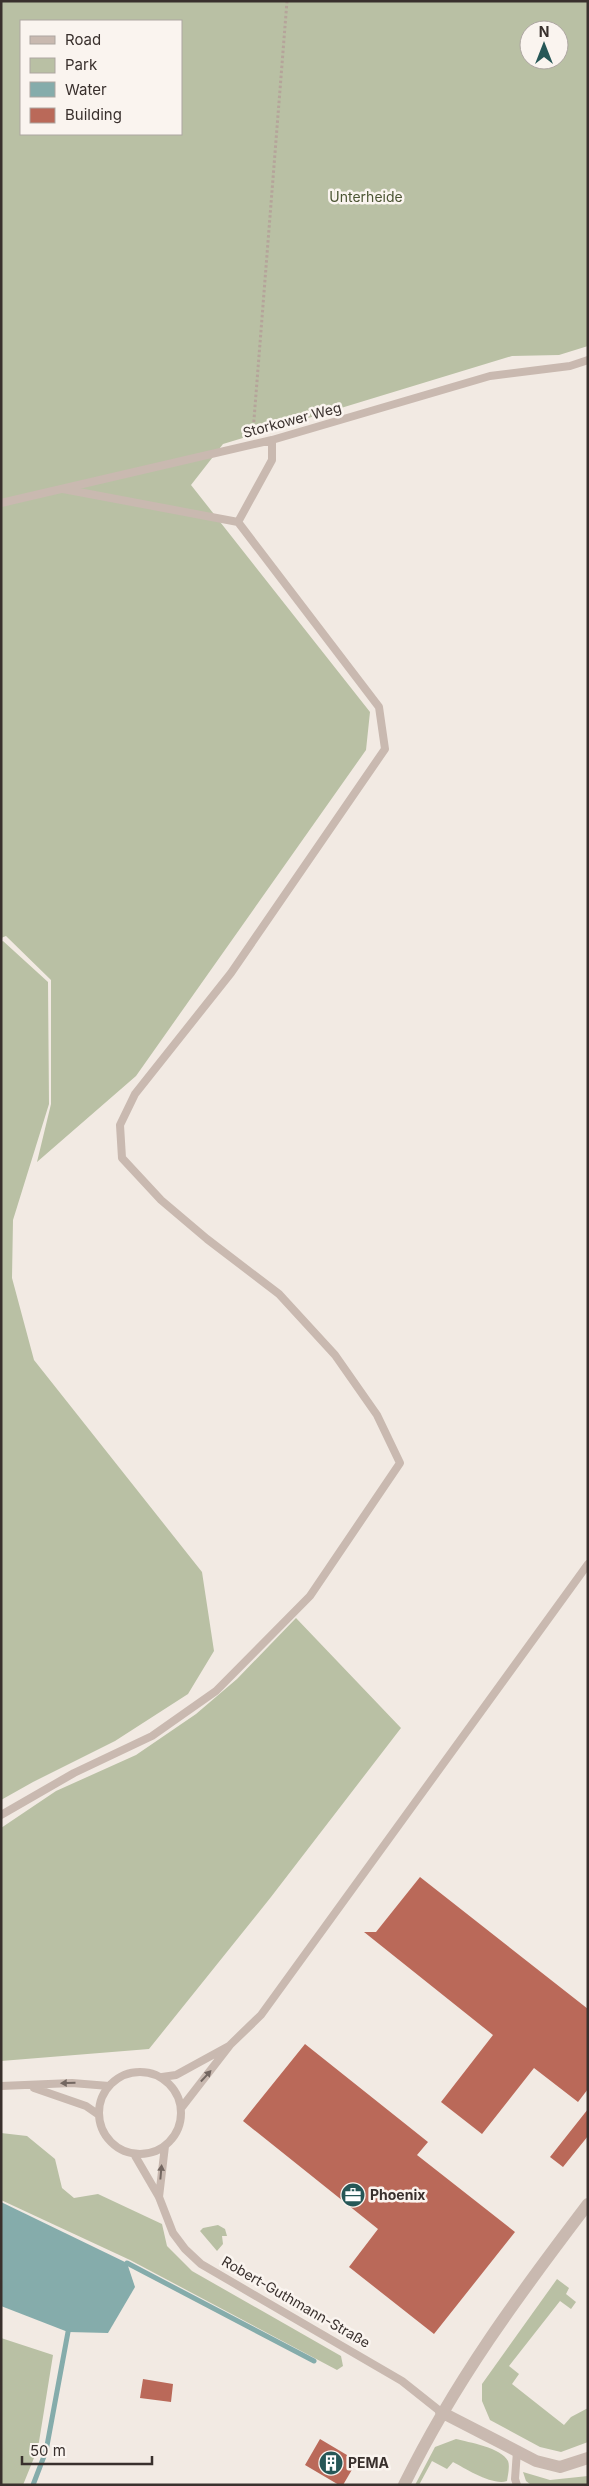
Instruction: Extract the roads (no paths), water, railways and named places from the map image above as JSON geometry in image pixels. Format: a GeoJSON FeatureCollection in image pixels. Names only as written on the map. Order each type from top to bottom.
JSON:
{"type":"FeatureCollection","features":[{"type":"Feature","properties":{"kind":"street"},"geometry":{"type":"LineString","coordinates":[[404,2485],[441,2412],[495,2328],[588,2204]]}},
{"type":"Feature","properties":{"kind":"street","name":"Robert-Guthmann-Straße"},"geometry":{"type":"LineString","coordinates":[[441,2412],[536,2461],[560,2467],[588,2458]]}},
{"type":"Feature","properties":{"kind":"lane","name":"Storkower Weg"},"geometry":{"type":"LineString","coordinates":[[1,503],[272,440],[490,376],[570,366],[588,360]]}},
{"type":"Feature","properties":{"kind":"lane"},"geometry":{"type":"LineString","coordinates":[[238,522],[272,460],[272,440]]}},
{"type":"Feature","properties":{"kind":"lane"},"geometry":{"type":"LineString","coordinates":[[1,1815],[74,1773],[152,1736],[216,1691],[310,1596],[400,1463],[377,1415],[335,1355],[279,1294],[207,1239],[161,1200],[122,1158],[120,1125],[135,1094],[231,973],[385,748],[379,707],[238,522],[59,488]]}},
{"type":"Feature","properties":{"kind":"lane"},"geometry":{"type":"LineString","coordinates":[[182,2107],[230,2045],[261,2015],[588,1564]]}},
{"type":"Feature","properties":{"kind":"lane"},"geometry":{"type":"LineString","coordinates":[[162,2077],[176,2075],[230,2045]]}},
{"type":"Feature","properties":{"kind":"lane"},"geometry":{"type":"LineString","coordinates":[[134,2072],[149,2072],[162,2077],[175,2090],[182,2107],[180,2128],[165,2146],[148,2154],[134,2154],[121,2150],[110,2142],[103,2131],[99,2114],[102,2099],[109,2086],[121,2076],[134,2072]]}},
{"type":"Feature","properties":{"kind":"lane"},"geometry":{"type":"LineString","coordinates":[[1,2086],[72,2083],[109,2086]]}},
{"type":"Feature","properties":{"kind":"lane"},"geometry":{"type":"LineString","coordinates":[[27,2086],[63,2096],[99,2114]]}},
{"type":"Feature","properties":{"kind":"lane"},"geometry":{"type":"LineString","coordinates":[[159,2197],[165,2146]]}},
{"type":"Feature","properties":{"kind":"lane","name":"Robert-Guthmann-Straße"},"geometry":{"type":"LineString","coordinates":[[134,2154],[159,2197],[174,2233],[185,2248],[201,2264],[402,2380],[441,2412]]}},
{"type":"Feature","properties":{"kind":"lane"},"geometry":{"type":"LineString","coordinates":[[517,2451],[515,2479],[517,2485]]}},
{"type":"Feature","properties":{"kind":"water"},"geometry":{"type":"Polygon","coordinates":[[[1,2202],[127,2263],[135,2287],[108,2333],[68,2332],[1,2306],[1,2202]]]}},
{"type":"Feature","properties":{"kind":"waterway"},"geometry":{"type":"LineString","coordinates":[[127,2263],[314,2361]]}},
{"type":"Feature","properties":{"kind":"waterway"},"geometry":{"type":"LineString","coordinates":[[33,2485],[46,2451],[68,2332]]}},
{"type":"Feature","properties":{"kind":"place","name":"Phoenix"},"geometry":{"type":"Point","coordinates":[353,2195]}},
{"type":"Feature","properties":{"kind":"place","name":"PEMA"},"geometry":{"type":"Point","coordinates":[331,2463]}},
{"type":"Feature","properties":{"kind":"park label","name":"Unterheide"},"geometry":{"type":"Point","coordinates":[366,197]}}]}
